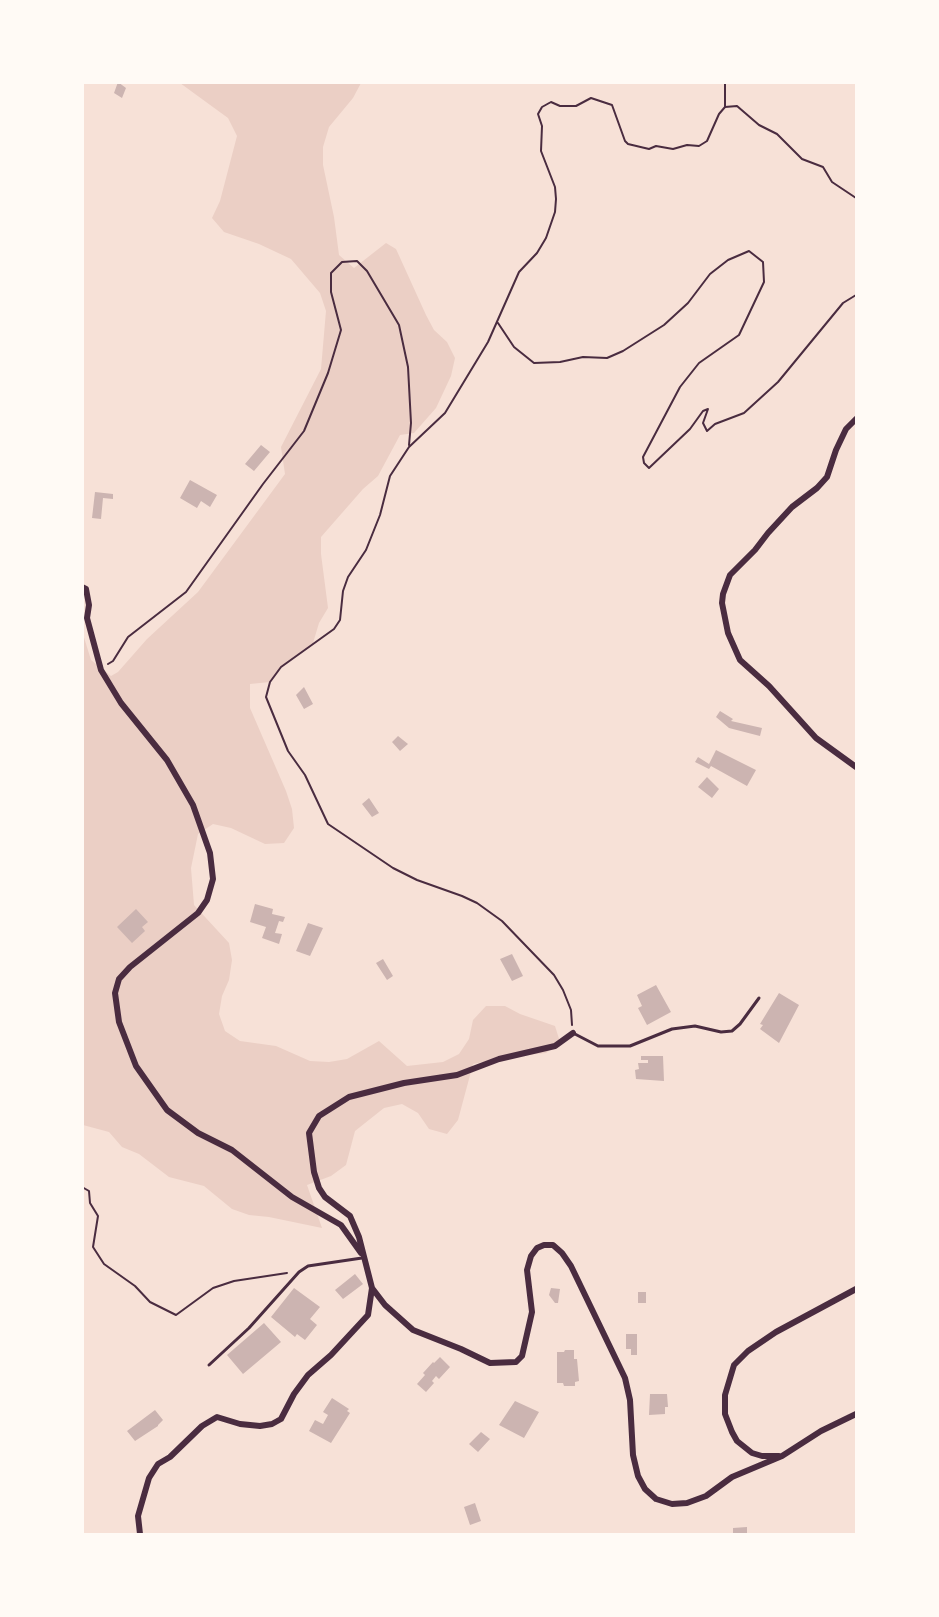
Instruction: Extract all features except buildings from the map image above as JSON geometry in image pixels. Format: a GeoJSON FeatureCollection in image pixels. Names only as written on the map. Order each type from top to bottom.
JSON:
{"type":"FeatureCollection","features":[{"type":"Feature","properties":{"kind":"street"},"geometry":{"type":"LineString","coordinates":[[856,419],[846,429],[827,477],[817,488],[792,507],[730,575],[722,603],[728,633],[740,660],[769,686],[816,738],[856,767]]}},
{"type":"Feature","properties":{"kind":"street"},"geometry":{"type":"LineString","coordinates":[[82,587],[86,589],[89,605],[87,618],[101,670],[121,703],[167,760],[193,805],[210,853],[213,879],[207,900],[198,913],[130,967],[119,979],[115,993],[119,1022],[136,1066],[167,1110],[198,1133],[232,1150],[292,1197],[341,1225],[364,1257]]}},
{"type":"Feature","properties":{"kind":"street"},"geometry":{"type":"LineString","coordinates":[[141,1534],[138,1516],[149,1478],[158,1464],[170,1457],[202,1426],[217,1417],[240,1424],[260,1426],[272,1424],[281,1419],[294,1394],[308,1375],[332,1355],[368,1315],[372,1288],[359,1237],[350,1216],[325,1197],[319,1188],[314,1172],[309,1133],[320,1116],[349,1097],[404,1083],[457,1075],[499,1059],[555,1046],[573,1033]]}},
{"type":"Feature","properties":{"kind":"street"},"geometry":{"type":"LineString","coordinates":[[372,1288],[385,1305],[413,1330],[460,1348],[490,1363],[516,1362],[522,1356],[532,1312],[527,1270],[531,1256],[537,1248],[553,1245],[571,1266],[625,1378],[630,1400],[633,1455],[645,1489],[656,1499],[672,1504],[687,1503],[706,1497],[719,1485],[743,1471],[782,1456],[821,1431],[856,1414]]}},
{"type":"Feature","properties":{"kind":"street"},"geometry":{"type":"LineString","coordinates":[[782,1456],[762,1456],[752,1453],[737,1441],[732,1432],[725,1414],[725,1395],[734,1365],[748,1351],[776,1332],[856,1289]]}},
{"type":"Feature","properties":{"kind":"lane"},"geometry":{"type":"LineString","coordinates":[[573,1033],[597,1046],[630,1046],[672,1029],[695,1026],[721,1032],[732,1031],[759,999]]}},
{"type":"Feature","properties":{"kind":"lane"},"geometry":{"type":"LineString","coordinates":[[209,1365],[249,1328],[299,1272],[308,1266],[364,1257]]}},
{"type":"Feature","properties":{"kind":"path"},"geometry":{"type":"LineString","coordinates":[[725,82],[726,107]]}},
{"type":"Feature","properties":{"kind":"path"},"geometry":{"type":"LineString","coordinates":[[573,1033],[571,1010],[559,982],[502,921],[477,903],[417,880],[393,868],[328,824],[305,775],[288,751],[266,697],[270,681],[281,667],[334,629],[340,620],[343,591],[348,577],[366,550],[385,501],[390,476],[409,447],[445,412],[488,342],[519,272],[537,253],[546,238],[555,212],[555,187],[541,151],[542,126],[538,114],[543,107],[551,102],[560,106],[576,106],[591,98],[612,105],[628,144],[673,149],[704,144],[719,114],[726,107],[737,106],[759,125],[777,134],[802,159],[823,167],[832,182],[856,198]]}},
{"type":"Feature","properties":{"kind":"path"},"geometry":{"type":"LineString","coordinates":[[498,323],[514,347],[534,363],[560,362],[583,357],[607,358],[623,351],[664,325],[688,303],[710,274],[728,260],[749,251],[763,262],[764,282],[739,335],[699,363],[680,387],[644,457],[644,463],[649,468],[690,429],[703,411],[708,409],[704,423],[707,430],[715,424],[744,413],[778,382],[843,303],[856,295]]}},
{"type":"Feature","properties":{"kind":"path"},"geometry":{"type":"LineString","coordinates":[[101,670],[113,661],[128,637],[186,592],[304,431],[328,373],[341,330],[331,292],[331,273],[342,262],[357,261],[368,271],[399,325],[408,367],[411,423],[409,447]]}},
{"type":"Feature","properties":{"kind":"path"},"geometry":{"type":"LineString","coordinates":[[82,1187],[89,1191],[90,1203],[98,1216],[93,1247],[104,1264],[135,1286],[150,1302],[176,1315],[213,1288],[234,1281],[299,1272]]}},
{"type":"Feature","properties":{"kind":"shaded area"},"geometry":{"type":"Polygon","coordinates":[[[180,83],[361,83],[353,98],[329,127],[323,147],[323,165],[339,255],[354,268],[386,243],[396,249],[434,330],[447,342],[455,358],[451,376],[436,408],[414,433],[400,435],[378,476],[363,489],[321,537],[328,608],[319,623],[313,643],[281,667],[270,682],[250,684],[250,708],[286,791],[292,809],[294,828],[284,843],[265,844],[231,828],[213,824],[198,834],[191,868],[194,905],[229,943],[232,960],[219,1014],[225,1031],[240,1041],[276,1046],[310,1061],[329,1062],[347,1059],[379,1041],[407,1066],[443,1062],[459,1054],[469,1039],[473,1020],[486,1006],[505,1006],[520,1014],[555,1026],[560,1042],[546,1053],[473,1064],[458,1120],[447,1134],[429,1129],[418,1113],[402,1104],[384,1108],[355,1131],[346,1165],[331,1176],[307,1185],[322,1228],[249,1215],[232,1209],[204,1186],[169,1177],[139,1154],[122,1147],[109,1132],[83,1125],[82,631],[91,660],[111,676],[118,672],[147,639],[198,592],[285,474],[281,447],[321,369],[326,311],[320,293],[291,259],[259,244],[224,232],[212,218],[220,201],[237,136],[228,118],[180,83]]]}}]}
